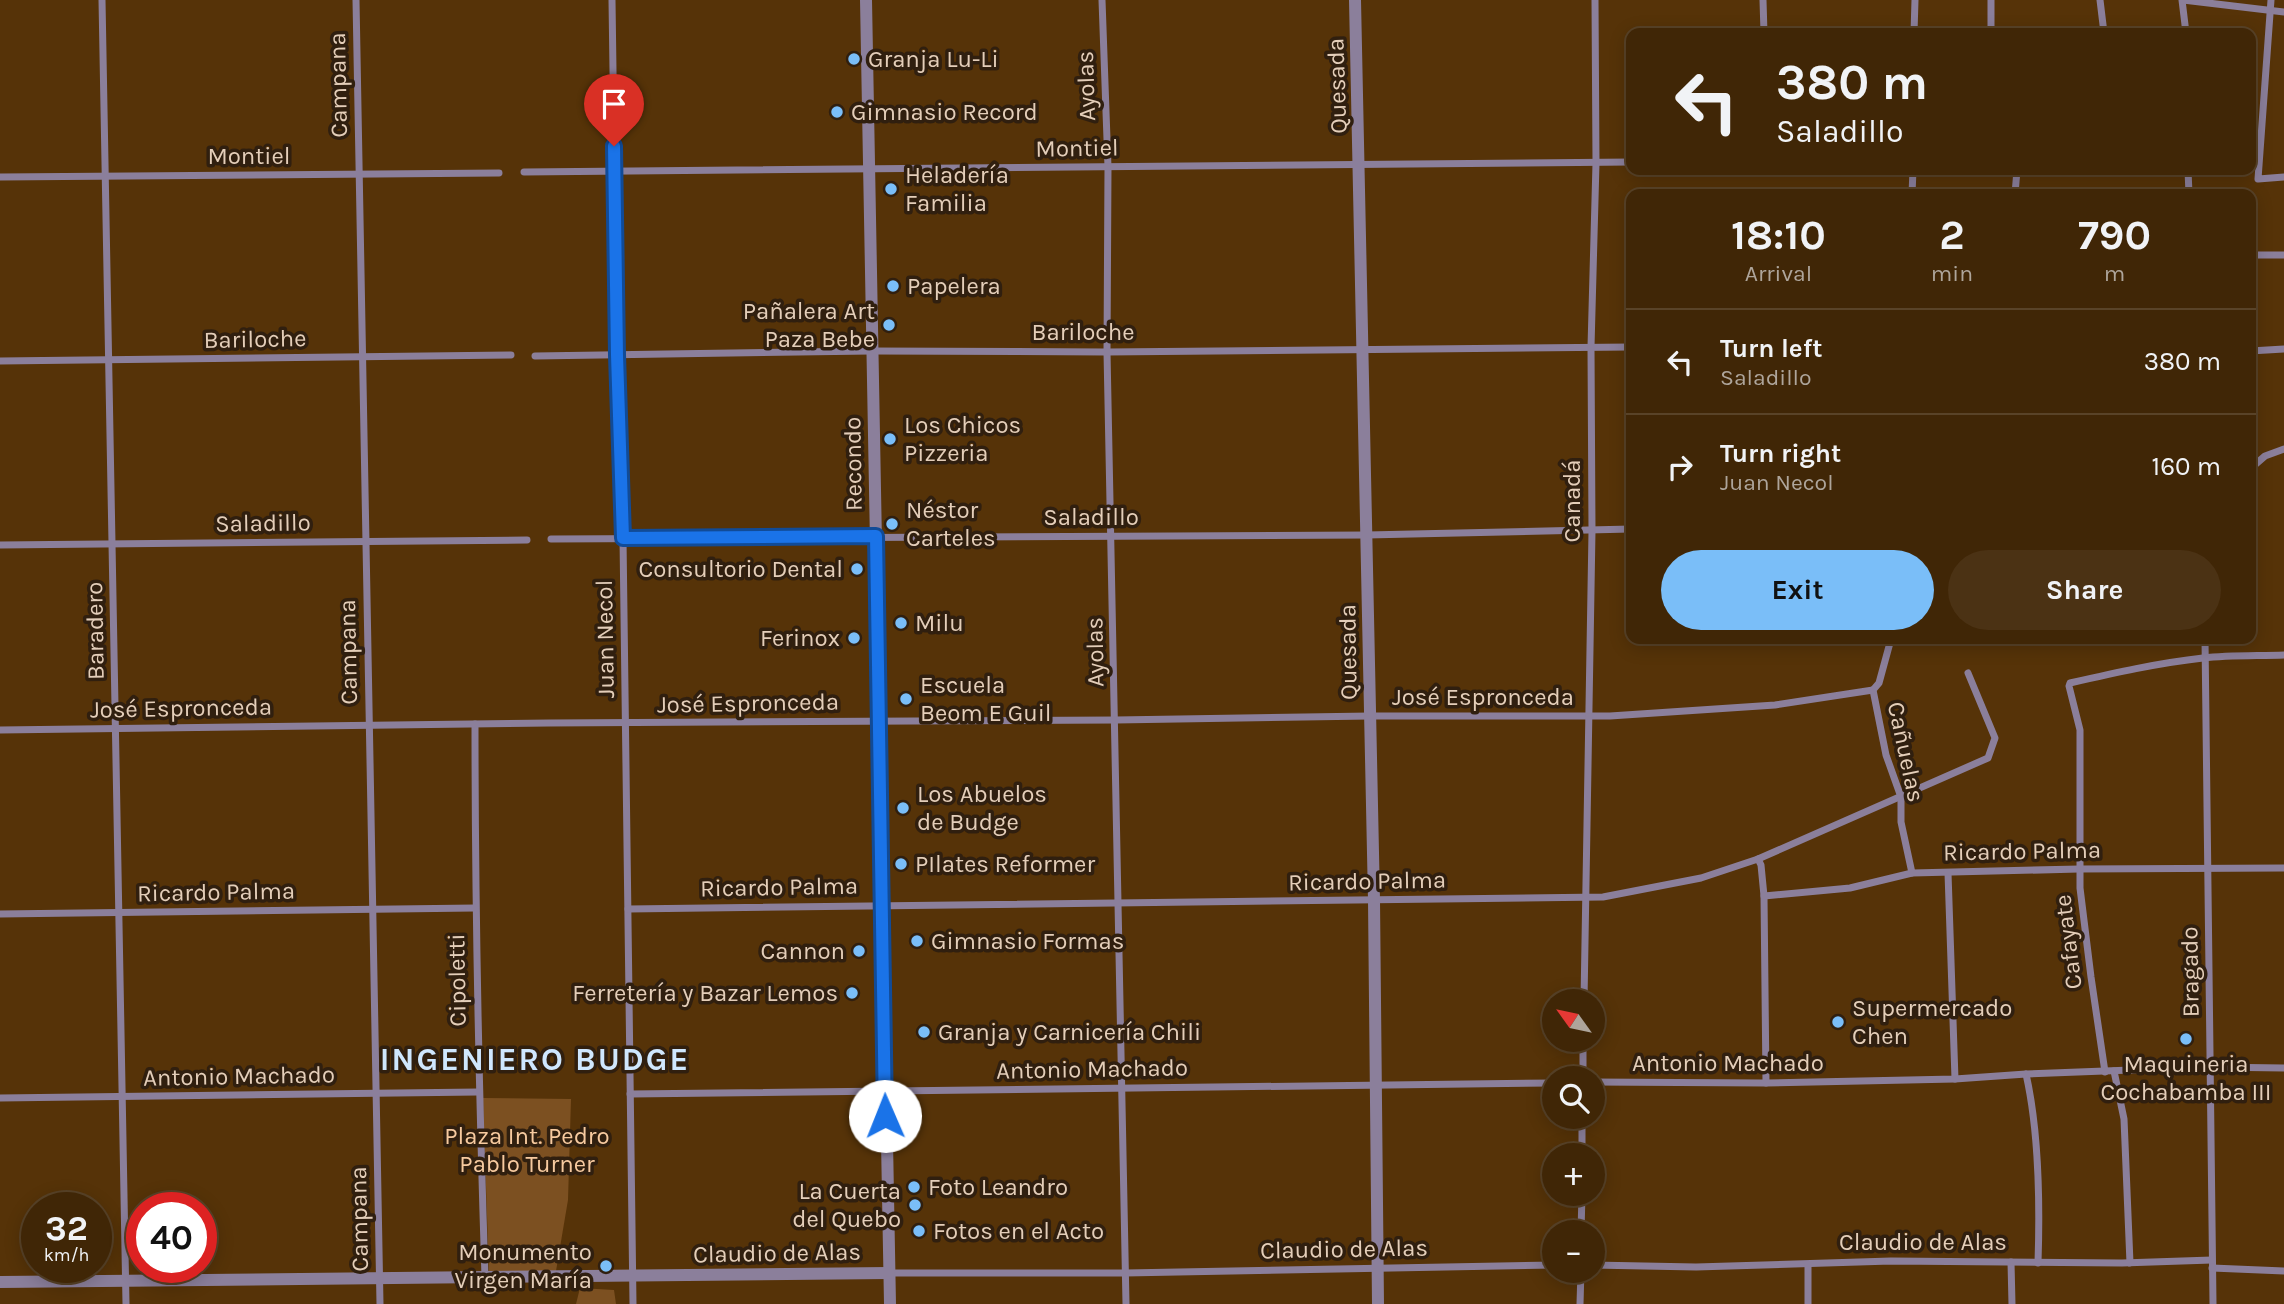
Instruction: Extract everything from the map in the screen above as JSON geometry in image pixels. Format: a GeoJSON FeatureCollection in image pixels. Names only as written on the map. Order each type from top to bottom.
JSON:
{"type":"FeatureCollection","features":[{"type":"Feature","properties":{"kind":"street","name":"Baradero"},"geometry":{"type":"LineString","coordinates":[[102,0],[126,1280]]}},
{"type":"Feature","properties":{"kind":"street","name":"Campana"},"geometry":{"type":"LineString","coordinates":[[355,0],[380,1304]]}},
{"type":"Feature","properties":{"kind":"street","name":"Juan Necol"},"geometry":{"type":"LineString","coordinates":[[612,0],[626,724],[633,1304]]}},
{"type":"Feature","properties":{"kind":"street","name":"Recondo"},"geometry":{"type":"LineString","coordinates":[[866,0],[890,1304]]}},
{"type":"Feature","properties":{"kind":"street","name":"Ayolas"},"geometry":{"type":"LineString","coordinates":[[1102,0],[1108,167],[1108,352],[1126,1304]]}},
{"type":"Feature","properties":{"kind":"street","name":"Quesada"},"geometry":{"type":"LineString","coordinates":[[1355,0],[1374,900],[1378,1304]]}},
{"type":"Feature","properties":{"kind":"street","name":"Canadá"},"geometry":{"type":"LineString","coordinates":[[1584,989],[1590,716],[1595,0]]}},
{"type":"Feature","properties":{"kind":"street"},"geometry":{"type":"LineString","coordinates":[[1763,0],[1764,28]]}},
{"type":"Feature","properties":{"kind":"street"},"geometry":{"type":"LineString","coordinates":[[1914,28],[1915,0]]}},
{"type":"Feature","properties":{"kind":"street"},"geometry":{"type":"LineString","coordinates":[[1991,0],[1991,28]]}},
{"type":"Feature","properties":{"kind":"street"},"geometry":{"type":"LineString","coordinates":[[2100,0],[2103,28]]}},
{"type":"Feature","properties":{"kind":"street"},"geometry":{"type":"LineString","coordinates":[[2186,28],[2183,0],[2284,12]]}},
{"type":"Feature","properties":{"kind":"street"},"geometry":{"type":"LineString","coordinates":[[2271,0],[2258,179],[2284,177]]}},
{"type":"Feature","properties":{"kind":"street","name":"Montiel"},"geometry":{"type":"LineString","coordinates":[[524,172],[1626,162]]}},
{"type":"Feature","properties":{"kind":"street","name":"Montiel"},"geometry":{"type":"LineString","coordinates":[[0,177],[499,173]]}},
{"type":"Feature","properties":{"kind":"street"},"geometry":{"type":"LineString","coordinates":[[2256,255],[2284,255]]}},
{"type":"Feature","properties":{"kind":"street","name":"Bariloche"},"geometry":{"type":"LineString","coordinates":[[535,356],[871,351],[1108,352],[1626,347]]}},
{"type":"Feature","properties":{"kind":"street"},"geometry":{"type":"LineString","coordinates":[[2256,351],[2284,349]]}},
{"type":"Feature","properties":{"kind":"street","name":"Bariloche"},"geometry":{"type":"LineString","coordinates":[[0,361],[511,355]]}},
{"type":"Feature","properties":{"kind":"street"},"geometry":{"type":"LineString","coordinates":[[2256,464],[2265,456],[2284,449]]}},
{"type":"Feature","properties":{"kind":"street","name":"Saladillo"},"geometry":{"type":"LineString","coordinates":[[551,539],[1367,535],[1626,529]]}},
{"type":"Feature","properties":{"kind":"street","name":"Saladillo"},"geometry":{"type":"LineString","coordinates":[[0,545],[527,540]]}},
{"type":"Feature","properties":{"kind":"street","name":"Cañuelas"},"geometry":{"type":"LineString","coordinates":[[1893,644],[1879,683],[1873,690],[1886,755],[1901,797],[1901,822],[1912,873]]}},
{"type":"Feature","properties":{"kind":"street","name":"Bragado"},"geometry":{"type":"LineString","coordinates":[[2206,644],[2213,1304]]}},
{"type":"Feature","properties":{"kind":"street"},"geometry":{"type":"LineString","coordinates":[[2205,658],[2284,655]]}},
{"type":"Feature","properties":{"kind":"street","name":"Cafayate"},"geometry":{"type":"LineString","coordinates":[[2105,1072],[2091,977],[2080,869],[2080,730],[2069,686],[2070,683],[2205,658]]}},
{"type":"Feature","properties":{"kind":"street","name":"Ricardo Palma"},"geometry":{"type":"LineString","coordinates":[[628,909],[883,904],[1120,905],[1586,899],[1688,881],[1758,859],[1988,758],[1995,738],[1968,673]]}},
{"type":"Feature","properties":{"kind":"street","name":"José Espronceda"},"geometry":{"type":"LineString","coordinates":[[0,730],[1590,716],[1757,707],[1873,690]]}},
{"type":"Feature","properties":{"kind":"street","name":"Cipoletti"},"geometry":{"type":"LineString","coordinates":[[475,724],[478,1092],[485,1278]]}},
{"type":"Feature","properties":{"kind":"street"},"geometry":{"type":"LineString","coordinates":[[1758,859],[1764,896],[1766,1083]]}},
{"type":"Feature","properties":{"kind":"street","name":"Ricardo Palma"},"geometry":{"type":"LineString","coordinates":[[1764,896],[1850,888],[1912,873],[2284,868]]}},
{"type":"Feature","properties":{"kind":"street"},"geometry":{"type":"LineString","coordinates":[[1948,873],[1955,1079]]}},
{"type":"Feature","properties":{"kind":"street","name":"Ricardo Palma"},"geometry":{"type":"LineString","coordinates":[[0,914],[475,908]]}},
{"type":"Feature","properties":{"kind":"street","name":"Antonio Machado"},"geometry":{"type":"LineString","coordinates":[[1605,1082],[1766,1083],[1955,1079],[2210,1068],[2284,1068]]}},
{"type":"Feature","properties":{"kind":"street"},"geometry":{"type":"LineString","coordinates":[[2114,1071],[2125,1132],[2130,1263]]}},
{"type":"Feature","properties":{"kind":"street"},"geometry":{"type":"LineString","coordinates":[[2026,1074],[2040,1207],[2038,1263]]}},
{"type":"Feature","properties":{"kind":"street","name":"Antonio Machado"},"geometry":{"type":"LineString","coordinates":[[630,1094],[1542,1083]]}},
{"type":"Feature","properties":{"kind":"street","name":"Antonio Machado"},"geometry":{"type":"LineString","coordinates":[[0,1098],[478,1092]]}},
{"type":"Feature","properties":{"kind":"street","name":"Claudio de Alas"},"geometry":{"type":"LineString","coordinates":[[1605,1265],[1696,1267],[1891,1261],[2130,1263],[2212,1264],[2284,1271]]}},
{"type":"Feature","properties":{"kind":"street"},"geometry":{"type":"LineString","coordinates":[[2011,1262],[2012,1304]]}},
{"type":"Feature","properties":{"kind":"street","name":"Claudio de Alas"},"geometry":{"type":"LineString","coordinates":[[217,1280],[1125,1273],[1542,1265]]}},
{"type":"Feature","properties":{"kind":"street"},"geometry":{"type":"LineString","coordinates":[[1808,1265],[1808,1304]]}},
{"type":"Feature","properties":{"kind":"street","name":"Claudio de Alas"},"geometry":{"type":"LineString","coordinates":[[0,1282],[126,1280]]}},
{"type":"Feature","properties":{"kind":"street","name":"Baradero"},"geometry":{"type":"LineString","coordinates":[[126,1283],[126,1304]]}},
{"type":"Feature","properties":{"kind":"street"},"geometry":{"type":"LineString","coordinates":[[1580,1304],[1581,1283]]}},
{"type":"Feature","properties":{"kind":"green space","name":"Plaza Int. Pedro Pablo Turner"},"geometry":{"type":"Polygon","coordinates":[[[483,1098],[571,1099],[568,1200],[556,1271],[489,1273],[483,1098]]]}},
{"type":"Feature","properties":{"kind":"green space"},"geometry":{"type":"Polygon","coordinates":[[[580,1288],[614,1290],[616,1304],[576,1304],[580,1288]]]}},
{"type":"Feature","properties":{"kind":"place","name":"Granja Lu-Li"},"geometry":{"type":"Point","coordinates":[854,59]}},
{"type":"Feature","properties":{"kind":"place","name":"Gimnasio Record"},"geometry":{"type":"Point","coordinates":[837,112]}},
{"type":"Feature","properties":{"kind":"place","name":"Heladería Familia"},"geometry":{"type":"Point","coordinates":[891,189]}},
{"type":"Feature","properties":{"kind":"place","name":"Papelera"},"geometry":{"type":"Point","coordinates":[893,286]}},
{"type":"Feature","properties":{"kind":"place","name":"Pañalera Art Paza Bebe"},"geometry":{"type":"Point","coordinates":[889,325]}},
{"type":"Feature","properties":{"kind":"place","name":"Los Chicos Pizzeria"},"geometry":{"type":"Point","coordinates":[890,439]}},
{"type":"Feature","properties":{"kind":"place","name":"Néstor Carteles"},"geometry":{"type":"Point","coordinates":[892,524]}},
{"type":"Feature","properties":{"kind":"place","name":"Consultorio Dental"},"geometry":{"type":"Point","coordinates":[857,569]}},
{"type":"Feature","properties":{"kind":"place","name":"Milu"},"geometry":{"type":"Point","coordinates":[901,623]}},
{"type":"Feature","properties":{"kind":"place","name":"Ferinox"},"geometry":{"type":"Point","coordinates":[854,638]}},
{"type":"Feature","properties":{"kind":"place","name":"Escuela Beom E Guil"},"geometry":{"type":"Point","coordinates":[906,699]}},
{"type":"Feature","properties":{"kind":"place","name":"Los Abuelos de Budge"},"geometry":{"type":"Point","coordinates":[903,808]}},
{"type":"Feature","properties":{"kind":"place","name":"PIlates Reformer"},"geometry":{"type":"Point","coordinates":[901,864]}},
{"type":"Feature","properties":{"kind":"place","name":"Gimnasio Formas"},"geometry":{"type":"Point","coordinates":[917,941]}},
{"type":"Feature","properties":{"kind":"place","name":"Cannon"},"geometry":{"type":"Point","coordinates":[859,951]}},
{"type":"Feature","properties":{"kind":"place","name":"Ferretería y Bazar Lemos"},"geometry":{"type":"Point","coordinates":[852,993]}},
{"type":"Feature","properties":{"kind":"place","name":"Supermercado Chen"},"geometry":{"type":"Point","coordinates":[1838,1022]}},
{"type":"Feature","properties":{"kind":"place","name":"Granja y Carnicería Chili"},"geometry":{"type":"Point","coordinates":[924,1032]}},
{"type":"Feature","properties":{"kind":"place","name":"Maquineria Cochabamba III"},"geometry":{"type":"Point","coordinates":[2186,1039]}},
{"type":"Feature","properties":{"kind":"place","name":"Foto Leandro"},"geometry":{"type":"Point","coordinates":[914,1187]}},
{"type":"Feature","properties":{"kind":"place","name":"La Cuerta del Quebo"},"geometry":{"type":"Point","coordinates":[915,1205]}},
{"type":"Feature","properties":{"kind":"place","name":"Fotos en el Acto"},"geometry":{"type":"Point","coordinates":[919,1231]}},
{"type":"Feature","properties":{"kind":"place","name":"Monumento Virgen María"},"geometry":{"type":"Point","coordinates":[606,1266]}},
{"type":"Feature","properties":{"kind":"district","name":"INGENIERO BUDGE"},"geometry":{"type":"Point","coordinates":[535,1059]}},
{"type":"Feature","properties":{"kind":"route"},"geometry":{"type":"LineString","coordinates":[[614,146],[623,538],[876,536],[885,1116]]}}]}
